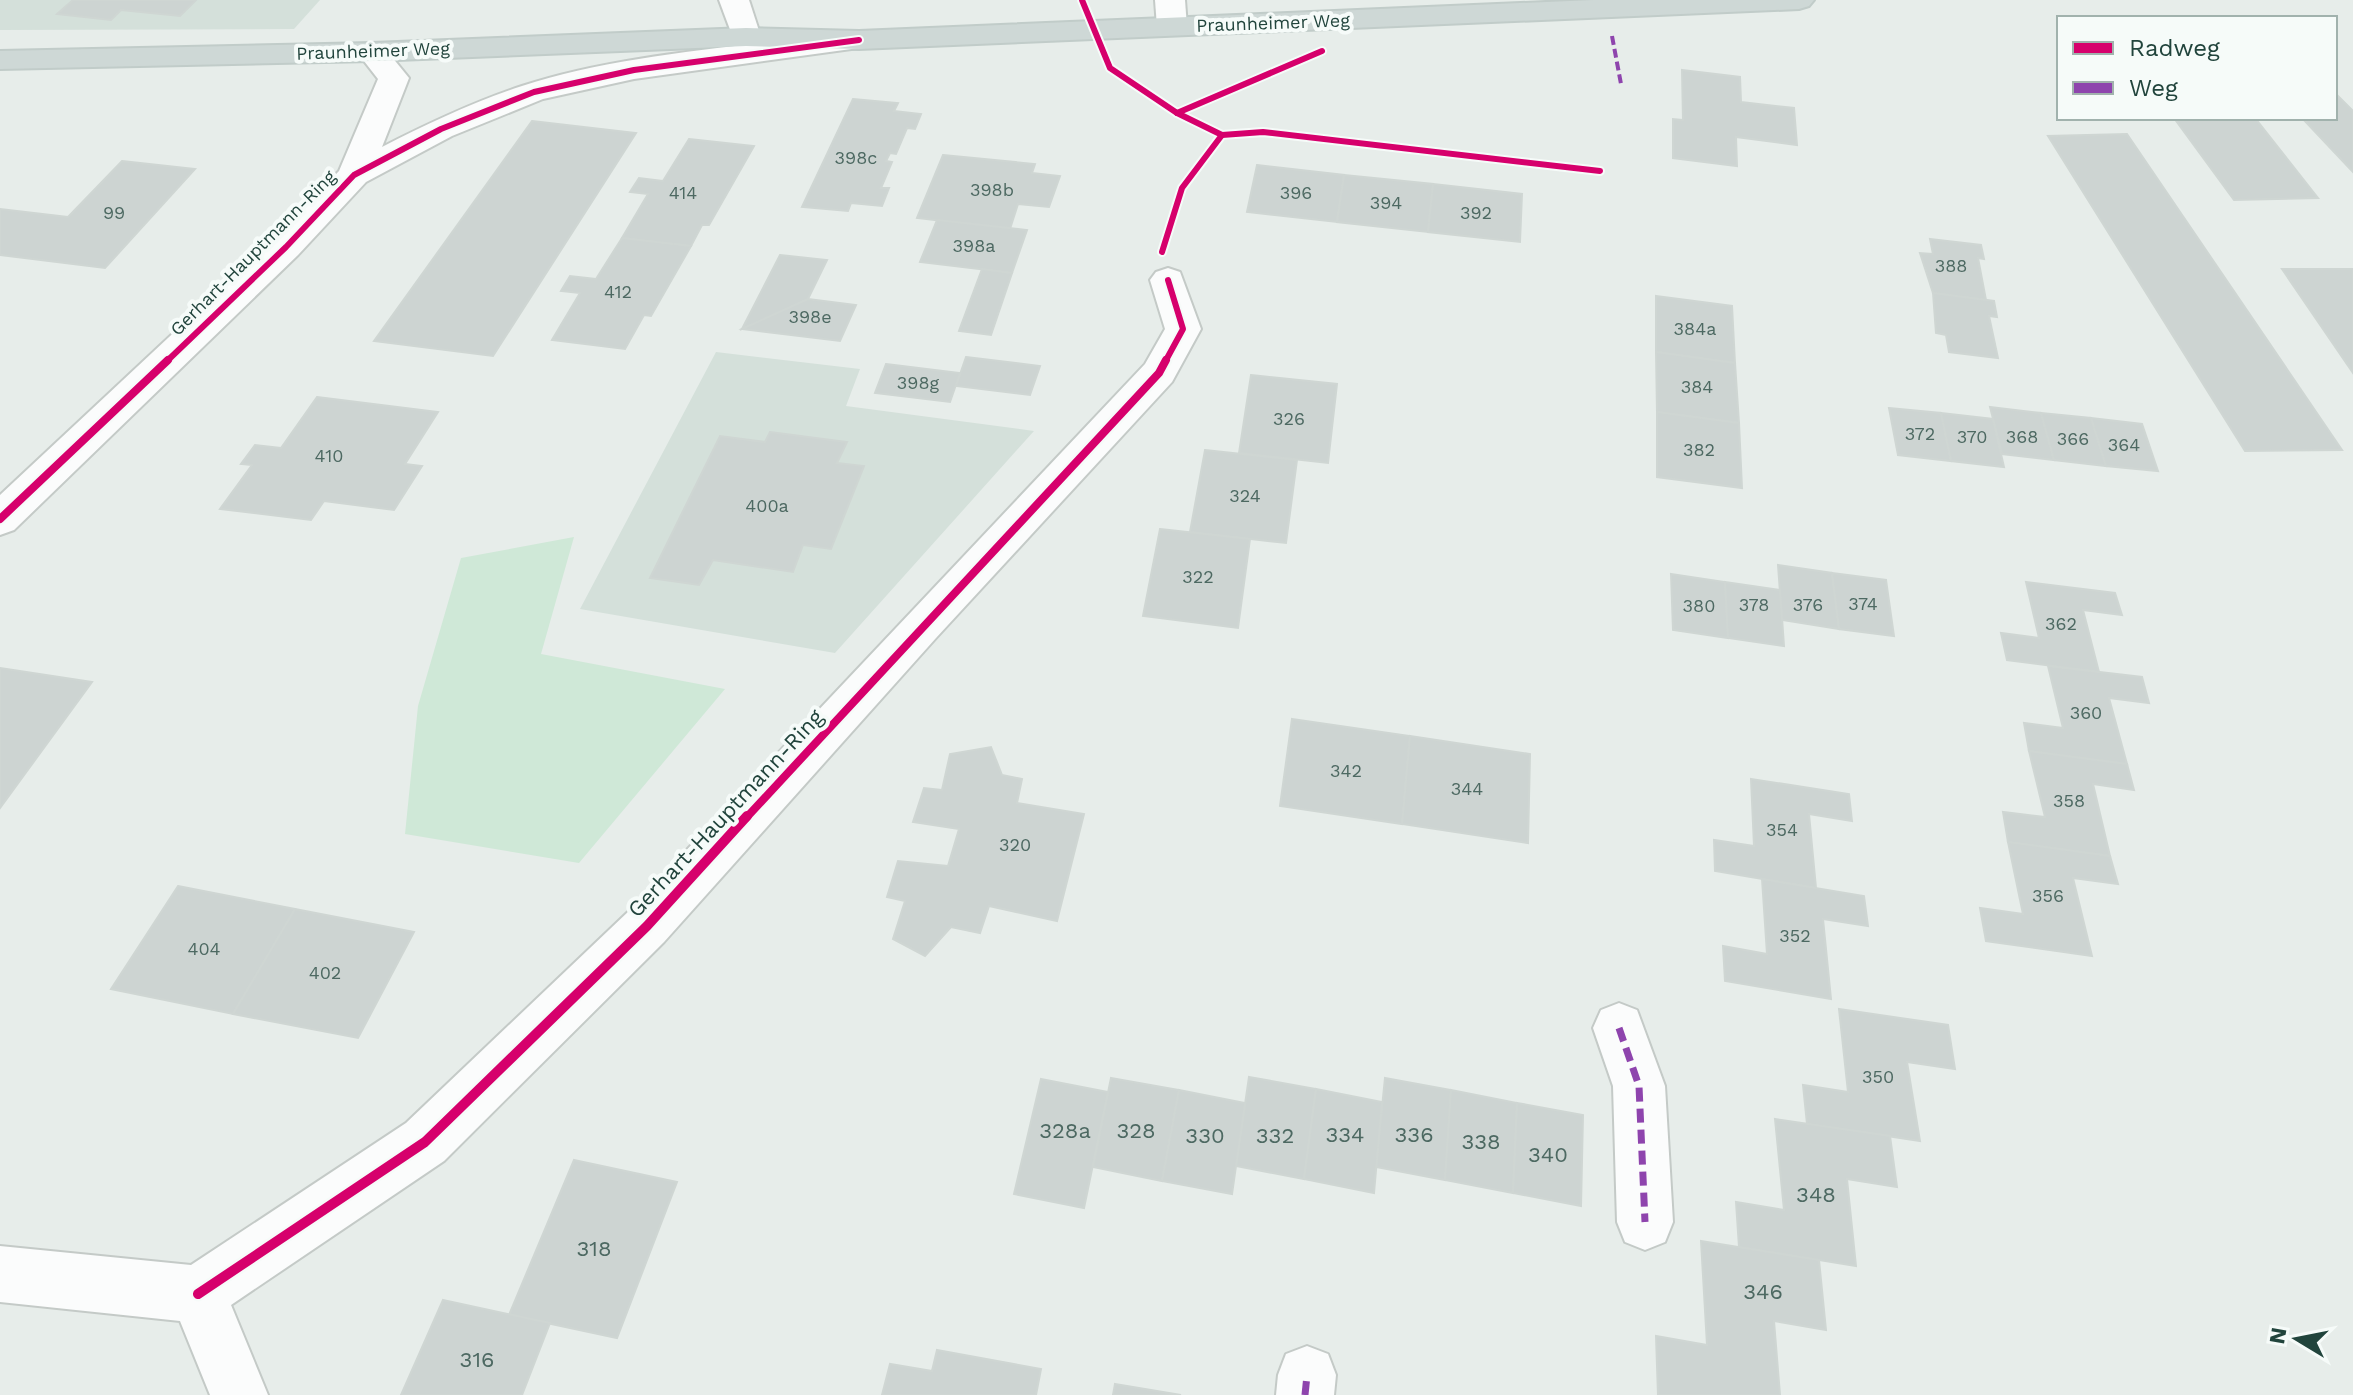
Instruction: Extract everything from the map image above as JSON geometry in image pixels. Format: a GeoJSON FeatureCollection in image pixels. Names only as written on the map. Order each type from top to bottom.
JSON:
{"type":"FeatureCollection","features":[{"type":"Feature","properties":{"kind":"main road","name":"Praunheimer Weg"},"geometry":{"type":"LineString","coordinates":[[0,60],[372,52],[746,37],[859,40],[1171,14],[1799,0]]}},
{"type":"Feature","properties":{"kind":"street"},"geometry":{"type":"LineString","coordinates":[[734,0],[746,37]]}},
{"type":"Feature","properties":{"kind":"street","name":"Gerhart-Hauptmann-Ring"},"geometry":{"type":"LineString","coordinates":[[0,519],[217,313],[354,175],[441,129],[534,92],[634,70],[859,40]]}},
{"type":"Feature","properties":{"kind":"street","name":"Gerhart-Hauptmann-Ring"},"geometry":{"type":"LineString","coordinates":[[354,175],[394,78],[372,52]]}},
{"type":"Feature","properties":{"kind":"street","name":"Gerhart-Hauptmann-Ring"},"geometry":{"type":"LineString","coordinates":[[198,1294],[425,1142],[647,926],[910,638],[1159,373],[1183,329],[1168,280]]}},
{"type":"Feature","properties":{"kind":"street"},"geometry":{"type":"LineString","coordinates":[[1619,1028],[1639,1086],[1645,1222]]}},
{"type":"Feature","properties":{"kind":"street"},"geometry":{"type":"LineString","coordinates":[[0,1274],[198,1294],[239,1395]]}},
{"type":"Feature","properties":{"kind":"shaded area"},"geometry":{"type":"Polygon","coordinates":[[[0,0],[320,0],[294,29],[0,30],[0,0]]]}},
{"type":"Feature","properties":{"kind":"shaded area"},"geometry":{"type":"Polygon","coordinates":[[[716,352],[860,369],[846,406],[1034,431],[835,653],[580,609],[716,352]]]}},
{"type":"Feature","properties":{"kind":"green space"},"geometry":{"type":"Polygon","coordinates":[[[574,537],[541,654],[725,689],[579,863],[405,834],[418,706],[461,558],[574,537]]]}},
{"type":"Feature","properties":{"kind":"building"},"geometry":{"type":"Polygon","coordinates":[[[73,0],[196,0],[180,16],[121,10],[111,20],[57,14],[73,0]]]}},
{"type":"Feature","properties":{"kind":"building"},"geometry":{"type":"Polygon","coordinates":[[[1682,70],[1740,77],[1741,102],[1794,108],[1797,145],[1736,137],[1737,166],[1673,158],[1673,119],[1683,120],[1682,70]]]}},
{"type":"Feature","properties":{"kind":"building"},"geometry":{"type":"Polygon","coordinates":[[[2337,95],[2353,111],[2353,172],[2304,120],[2337,120],[2337,95]]]}},
{"type":"Feature","properties":{"kind":"building"},"geometry":{"type":"Polygon","coordinates":[[[853,99],[898,103],[894,111],[921,114],[915,129],[907,128],[896,154],[890,153],[886,161],[892,162],[881,188],[889,188],[882,206],[851,203],[848,211],[802,207],[853,99]]]}},
{"type":"Feature","properties":{"kind":"building"},"geometry":{"type":"Polygon","coordinates":[[[2175,120],[2257,120],[2318,198],[2234,200],[2175,120]]]}},
{"type":"Feature","properties":{"kind":"building"},"geometry":{"type":"Polygon","coordinates":[[[532,121],[636,133],[493,356],[374,341],[532,121]]]}},
{"type":"Feature","properties":{"kind":"building"},"geometry":{"type":"Polygon","coordinates":[[[2127,134],[2342,450],[2245,451],[2048,136],[2127,134]]]}},
{"type":"Feature","properties":{"kind":"building"},"geometry":{"type":"Polygon","coordinates":[[[689,139],[754,146],[709,225],[702,225],[691,246],[622,238],[648,194],[630,192],[639,178],[663,181],[689,139]]]}},
{"type":"Feature","properties":{"kind":"building"},"geometry":{"type":"Polygon","coordinates":[[[943,155],[1035,164],[1032,173],[1060,176],[1049,207],[1018,204],[1010,229],[917,218],[943,155]]]}},
{"type":"Feature","properties":{"kind":"building"},"geometry":{"type":"Polygon","coordinates":[[[122,161],[195,169],[105,268],[0,255],[0,209],[68,217],[122,161]]]}},
{"type":"Feature","properties":{"kind":"building"},"geometry":{"type":"Polygon","coordinates":[[[1257,165],[1344,175],[1337,222],[1247,212],[1257,165]]]}},
{"type":"Feature","properties":{"kind":"building"},"geometry":{"type":"Polygon","coordinates":[[[1344,175],[1433,184],[1428,232],[1337,222],[1344,175]]]}},
{"type":"Feature","properties":{"kind":"building"},"geometry":{"type":"Polygon","coordinates":[[[1433,184],[1522,194],[1520,242],[1428,232],[1433,184]]]}},
{"type":"Feature","properties":{"kind":"building"},"geometry":{"type":"Polygon","coordinates":[[[937,220],[1027,230],[1012,273],[920,262],[937,220]]]}},
{"type":"Feature","properties":{"kind":"building"},"geometry":{"type":"Polygon","coordinates":[[[622,238],[691,246],[651,316],[644,315],[625,349],[552,340],[580,293],[561,291],[570,276],[596,279],[622,238]]]}},
{"type":"Feature","properties":{"kind":"building"},"geometry":{"type":"Polygon","coordinates":[[[1930,239],[1981,245],[1984,259],[1978,258],[1986,300],[1933,293],[1920,253],[1933,254],[1930,239]]]}},
{"type":"Feature","properties":{"kind":"building"},"geometry":{"type":"Polygon","coordinates":[[[780,255],[827,260],[808,299],[742,329],[780,255]]]}},
{"type":"Feature","properties":{"kind":"building"},"geometry":{"type":"Polygon","coordinates":[[[982,269],[1012,273],[991,335],[959,331],[982,269]]]}},
{"type":"Feature","properties":{"kind":"building"},"geometry":{"type":"Polygon","coordinates":[[[2282,269],[2353,269],[2353,373],[2282,269]]]}},
{"type":"Feature","properties":{"kind":"building"},"geometry":{"type":"Polygon","coordinates":[[[1933,293],[1994,301],[1997,317],[1989,316],[1998,358],[1949,352],[1946,335],[1936,333],[1933,293]]]}},
{"type":"Feature","properties":{"kind":"building"},"geometry":{"type":"Polygon","coordinates":[[[1656,296],[1732,306],[1735,363],[1656,352],[1656,296]]]}},
{"type":"Feature","properties":{"kind":"building"},"geometry":{"type":"Polygon","coordinates":[[[808,299],[856,305],[840,341],[742,329],[808,299]]]}},
{"type":"Feature","properties":{"kind":"building"},"geometry":{"type":"Polygon","coordinates":[[[1656,352],[1735,363],[1739,423],[1657,412],[1656,352]]]}},
{"type":"Feature","properties":{"kind":"building"},"geometry":{"type":"Polygon","coordinates":[[[966,357],[1040,366],[1030,395],[956,386],[966,357]]]}},
{"type":"Feature","properties":{"kind":"building"},"geometry":{"type":"Polygon","coordinates":[[[886,364],[960,373],[950,402],[875,393],[886,364]]]}},
{"type":"Feature","properties":{"kind":"building"},"geometry":{"type":"Polygon","coordinates":[[[1251,375],[1337,384],[1328,463],[1239,453],[1251,375]]]}},
{"type":"Feature","properties":{"kind":"building"},"geometry":{"type":"Polygon","coordinates":[[[317,397],[438,412],[405,464],[422,466],[394,510],[324,501],[311,520],[220,509],[252,465],[241,464],[255,445],[281,448],[317,397]]]}},
{"type":"Feature","properties":{"kind":"building"},"geometry":{"type":"Polygon","coordinates":[[[1990,407],[2041,413],[2054,460],[2002,454],[1990,407]]]}},
{"type":"Feature","properties":{"kind":"building"},"geometry":{"type":"Polygon","coordinates":[[[1889,408],[1941,413],[1951,461],[1898,455],[1889,408]]]}},
{"type":"Feature","properties":{"kind":"building"},"geometry":{"type":"Polygon","coordinates":[[[1657,412],[1739,423],[1742,488],[1657,477],[1657,412]]]}},
{"type":"Feature","properties":{"kind":"building"},"geometry":{"type":"Polygon","coordinates":[[[1941,413],[1993,419],[2004,467],[1951,461],[1941,413]]]}},
{"type":"Feature","properties":{"kind":"building"},"geometry":{"type":"Polygon","coordinates":[[[2041,413],[2091,418],[2106,466],[2054,460],[2041,413]]]}},
{"type":"Feature","properties":{"kind":"building"},"geometry":{"type":"Polygon","coordinates":[[[2091,418],[2142,424],[2158,471],[2106,466],[2091,418]]]}},
{"type":"Feature","properties":{"kind":"building"},"geometry":{"type":"Polygon","coordinates":[[[770,432],[847,442],[837,463],[864,466],[831,549],[803,545],[793,572],[713,560],[699,585],[650,578],[720,436],[765,442],[770,432]]]}},
{"type":"Feature","properties":{"kind":"building"},"geometry":{"type":"Polygon","coordinates":[[[1205,450],[1297,460],[1286,543],[1190,532],[1205,450]]]}},
{"type":"Feature","properties":{"kind":"building"},"geometry":{"type":"Polygon","coordinates":[[[1160,529],[1250,539],[1238,628],[1143,616],[1160,529]]]}},
{"type":"Feature","properties":{"kind":"building"},"geometry":{"type":"Polygon","coordinates":[[[1778,565],[1832,573],[1839,629],[1782,620],[1778,565]]]}},
{"type":"Feature","properties":{"kind":"building"},"geometry":{"type":"Polygon","coordinates":[[[1832,573],[1886,580],[1894,636],[1839,629],[1832,573]]]}},
{"type":"Feature","properties":{"kind":"building"},"geometry":{"type":"Polygon","coordinates":[[[1671,574],[1725,582],[1728,638],[1673,630],[1671,574]]]}},
{"type":"Feature","properties":{"kind":"building"},"geometry":{"type":"Polygon","coordinates":[[[1725,582],[1780,590],[1784,646],[1728,638],[1725,582]]]}},
{"type":"Feature","properties":{"kind":"building"},"geometry":{"type":"Polygon","coordinates":[[[2026,582],[2115,593],[2122,615],[2083,610],[2099,672],[2007,660],[2001,633],[2039,638],[2026,582]]]}},
{"type":"Feature","properties":{"kind":"building"},"geometry":{"type":"Polygon","coordinates":[[[2048,666],[2142,677],[2149,703],[2109,698],[2127,764],[2029,751],[2024,723],[2063,728],[2048,666]]]}},
{"type":"Feature","properties":{"kind":"building"},"geometry":{"type":"Polygon","coordinates":[[[0,668],[92,682],[0,808],[0,668]]]}},
{"type":"Feature","properties":{"kind":"building"},"geometry":{"type":"Polygon","coordinates":[[[1292,719],[1410,736],[1402,824],[1280,806],[1292,719]]]}},
{"type":"Feature","properties":{"kind":"building"},"geometry":{"type":"Polygon","coordinates":[[[1410,736],[1530,754],[1528,843],[1402,824],[1410,736]]]}},
{"type":"Feature","properties":{"kind":"building"},"geometry":{"type":"Polygon","coordinates":[[[991,747],[1002,775],[1022,779],[1017,803],[1084,814],[1057,921],[989,906],[980,933],[951,927],[925,956],[893,939],[905,901],[887,897],[898,861],[948,866],[959,829],[913,822],[924,788],[942,790],[950,754],[991,747]]]}},
{"type":"Feature","properties":{"kind":"building"},"geometry":{"type":"Polygon","coordinates":[[[2029,751],[2127,764],[2134,790],[2093,784],[2110,856],[2008,842],[2003,812],[2045,817],[2029,751]]]}},
{"type":"Feature","properties":{"kind":"building"},"geometry":{"type":"Polygon","coordinates":[[[1751,779],[1849,794],[1852,821],[1809,814],[1816,888],[1715,871],[1714,840],[1754,846],[1751,779]]]}},
{"type":"Feature","properties":{"kind":"building"},"geometry":{"type":"Polygon","coordinates":[[[2008,842],[2110,856],[2118,884],[2073,878],[2092,956],[1986,941],[1980,908],[2023,914],[2008,842]]]}},
{"type":"Feature","properties":{"kind":"building"},"geometry":{"type":"Polygon","coordinates":[[[1762,879],[1864,896],[1868,926],[1823,919],[1831,999],[1725,981],[1723,946],[1767,954],[1762,879]]]}},
{"type":"Feature","properties":{"kind":"building"},"geometry":{"type":"Polygon","coordinates":[[[178,886],[295,909],[233,1014],[111,989],[178,886]]]}},
{"type":"Feature","properties":{"kind":"building"},"geometry":{"type":"Polygon","coordinates":[[[295,909],[414,932],[358,1038],[233,1014],[295,909]]]}},
{"type":"Feature","properties":{"kind":"building"},"geometry":{"type":"Polygon","coordinates":[[[1839,1009],[1948,1025],[1955,1069],[1907,1062],[1920,1141],[1807,1124],[1803,1085],[1848,1092],[1839,1009]]]}},
{"type":"Feature","properties":{"kind":"building"},"geometry":{"type":"Polygon","coordinates":[[[1249,1077],[1316,1089],[1304,1179],[1236,1166],[1249,1077]]]}},
{"type":"Feature","properties":{"kind":"building"},"geometry":{"type":"Polygon","coordinates":[[[1111,1078],[1179,1090],[1162,1181],[1093,1167],[1111,1078]]]}},
{"type":"Feature","properties":{"kind":"building"},"geometry":{"type":"Polygon","coordinates":[[[1385,1078],[1451,1090],[1445,1180],[1376,1167],[1385,1078]]]}},
{"type":"Feature","properties":{"kind":"building"},"geometry":{"type":"Polygon","coordinates":[[[1041,1079],[1108,1092],[1084,1208],[1014,1194],[1041,1079]]]}},
{"type":"Feature","properties":{"kind":"building"},"geometry":{"type":"Polygon","coordinates":[[[1316,1089],[1382,1102],[1374,1193],[1304,1179],[1316,1089]]]}},
{"type":"Feature","properties":{"kind":"building"},"geometry":{"type":"Polygon","coordinates":[[[1179,1090],[1245,1103],[1232,1194],[1162,1181],[1179,1090]]]}},
{"type":"Feature","properties":{"kind":"building"},"geometry":{"type":"Polygon","coordinates":[[[1451,1090],[1517,1103],[1513,1193],[1445,1180],[1451,1090]]]}},
{"type":"Feature","properties":{"kind":"building"},"geometry":{"type":"Polygon","coordinates":[[[1517,1103],[1583,1115],[1581,1206],[1513,1193],[1517,1103]]]}},
{"type":"Feature","properties":{"kind":"building"},"geometry":{"type":"Polygon","coordinates":[[[1775,1119],[1890,1136],[1897,1187],[1847,1179],[1856,1266],[1739,1247],[1736,1202],[1784,1210],[1775,1119]]]}},
{"type":"Feature","properties":{"kind":"building"},"geometry":{"type":"Polygon","coordinates":[[[574,1160],[677,1182],[617,1338],[509,1315],[574,1160]]]}},
{"type":"Feature","properties":{"kind":"building"},"geometry":{"type":"Polygon","coordinates":[[[1701,1241],[1819,1260],[1826,1330],[1774,1321],[1780,1395],[1658,1395],[1656,1336],[1707,1345],[1701,1241]]]}},
{"type":"Feature","properties":{"kind":"building"},"geometry":{"type":"Polygon","coordinates":[[[443,1300],[550,1323],[522,1395],[401,1395],[443,1300]]]}},
{"type":"Feature","properties":{"kind":"building"},"geometry":{"type":"Polygon","coordinates":[[[937,1350],[1041,1369],[1036,1395],[882,1395],[890,1364],[932,1371],[937,1350]]]}},
{"type":"Feature","properties":{"kind":"building"},"geometry":{"type":"Polygon","coordinates":[[[1115,1384],[1181,1395],[1113,1395],[1115,1384]]]}},
{"type":"Feature","properties":{"kind":"marked path"},"geometry":{"type":"LineString","coordinates":[[1612,36],[1621,84]]}},
{"type":"Feature","properties":{"kind":"marked path"},"geometry":{"type":"LineString","coordinates":[[1619,1028],[1639,1086],[1645,1222]]}},
{"type":"Feature","properties":{"kind":"marked path"},"geometry":{"type":"LineString","coordinates":[[1305,1395],[1307,1375]]}},
{"type":"Feature","properties":{"kind":"cycle path"},"geometry":{"type":"LineString","coordinates":[[1082,0],[1110,68],[1177,113],[1222,135],[1189,174],[1175,202],[1162,252]]}},
{"type":"Feature","properties":{"kind":"cycle path"},"geometry":{"type":"LineString","coordinates":[[0,519],[286,247],[354,175],[441,129],[534,92],[634,70],[859,40]]}},
{"type":"Feature","properties":{"kind":"cycle path"},"geometry":{"type":"LineString","coordinates":[[1177,113],[1322,51]]}},
{"type":"Feature","properties":{"kind":"cycle path"},"geometry":{"type":"LineString","coordinates":[[1222,135],[1263,132],[1600,171]]}},
{"type":"Feature","properties":{"kind":"cycle path"},"geometry":{"type":"LineString","coordinates":[[198,1294],[425,1142],[647,926],[921,626],[1159,373],[1183,329],[1168,280]]}}]}
